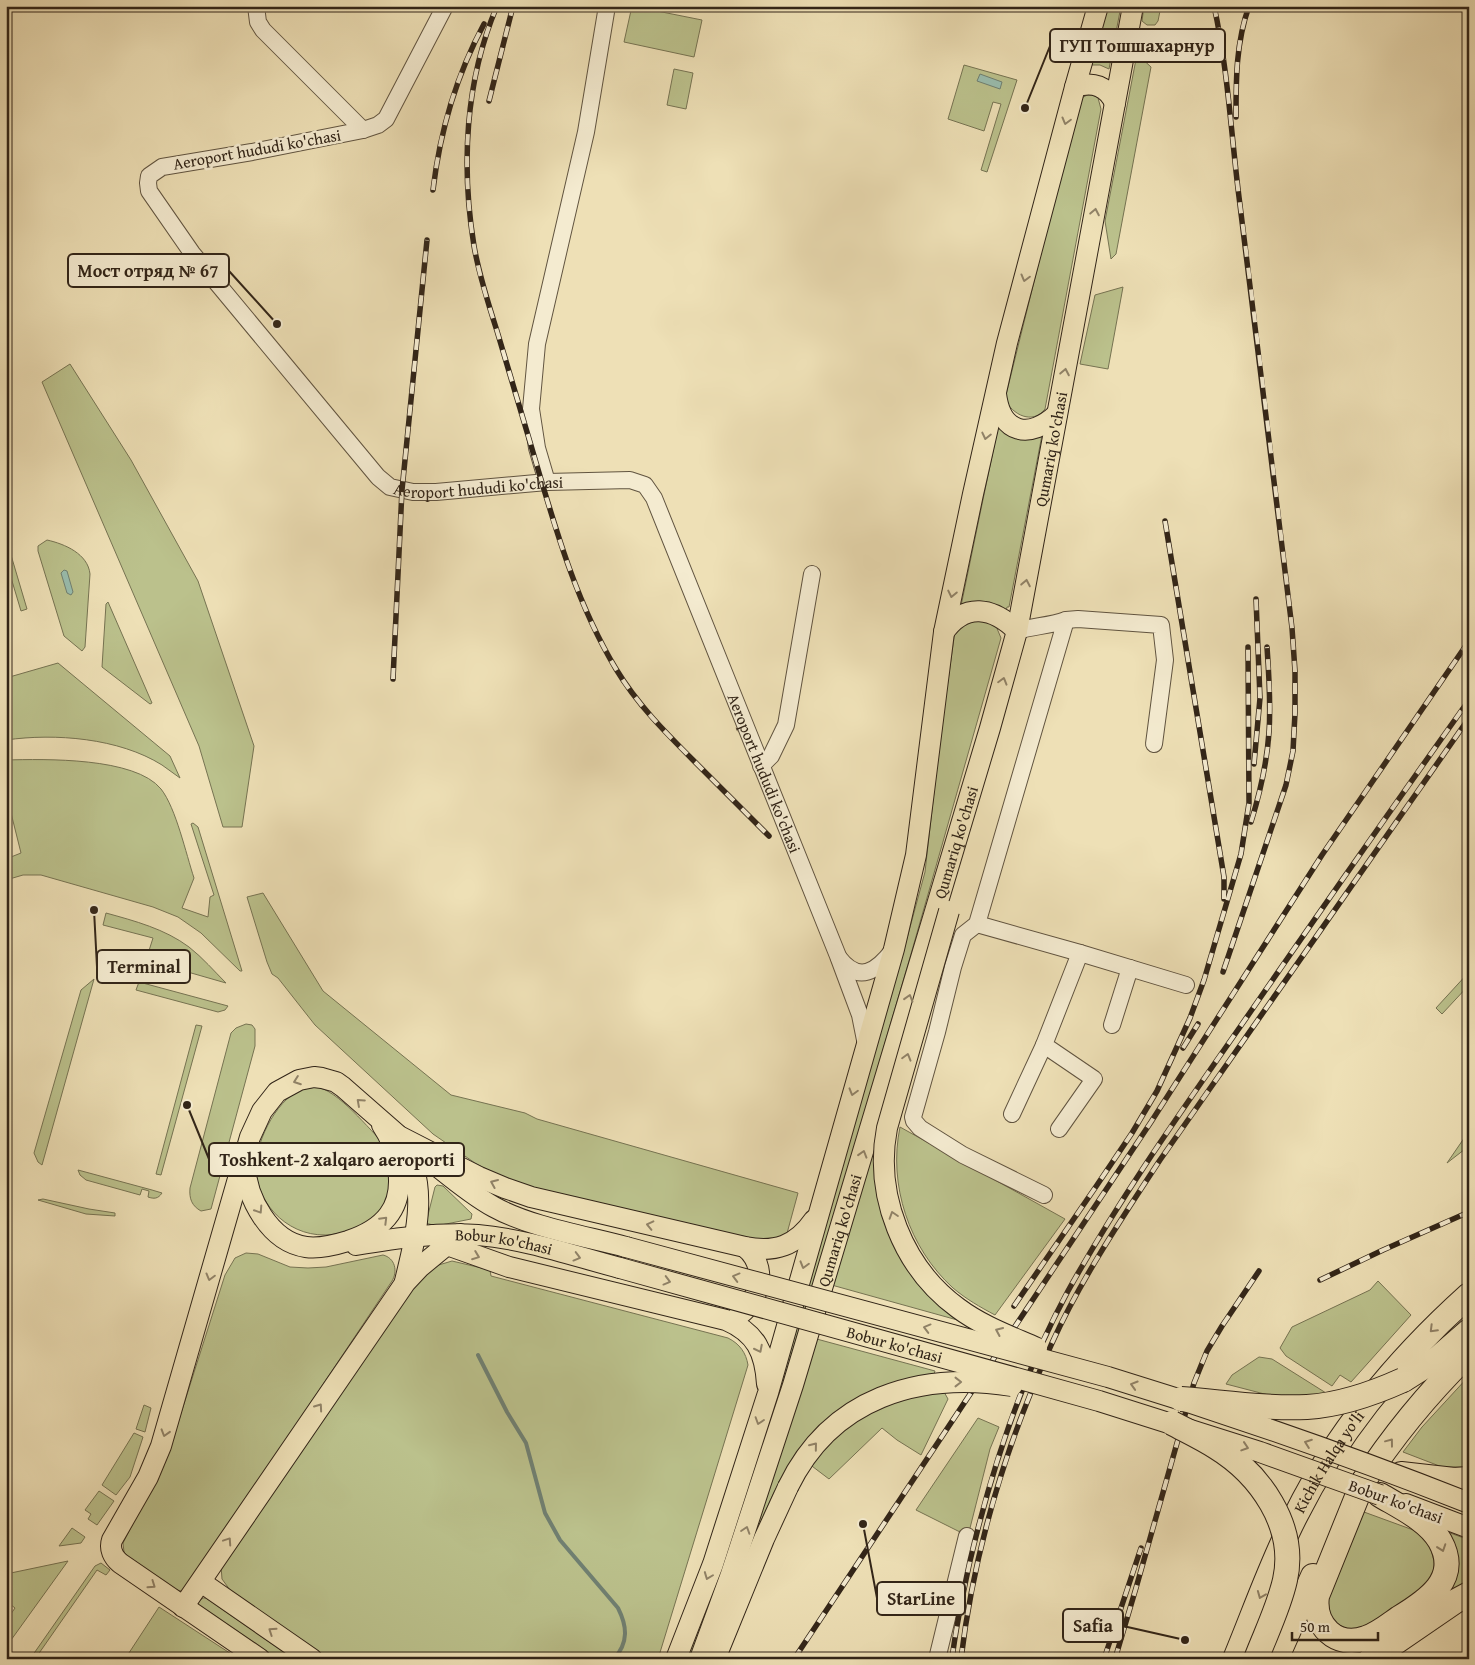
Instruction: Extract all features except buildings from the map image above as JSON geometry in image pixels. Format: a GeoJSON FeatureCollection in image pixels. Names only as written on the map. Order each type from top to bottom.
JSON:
{"type":"FeatureCollection","features":[{"type":"Feature","properties":{"kind":"highway","name":"Kichik Halqa yo'li"},"geometry":{"type":"LineString","coordinates":[[1235,1659],[1286,1535],[1308,1492],[1334,1450],[1361,1410],[1395,1369],[1469,1295]]}},
{"type":"Feature","properties":{"kind":"highway"},"geometry":{"type":"LineString","coordinates":[[1181,1399],[1299,1407],[1349,1400],[1390,1386],[1415,1374],[1438,1358],[1469,1331]]}},
{"type":"Feature","properties":{"kind":"highway"},"geometry":{"type":"LineString","coordinates":[[1371,1488],[1418,1518],[1436,1535],[1445,1554],[1444,1576],[1435,1592],[1427,1600],[1370,1636],[1354,1640],[1338,1638],[1329,1632],[1318,1617],[1316,1611],[1317,1596],[1371,1488],[1392,1440],[1440,1383],[1469,1353]]}},
{"type":"Feature","properties":{"kind":"highway"},"geometry":{"type":"LineString","coordinates":[[1440,1383],[1469,1360]]}},
{"type":"Feature","properties":{"kind":"highway"},"geometry":{"type":"LineString","coordinates":[[1172,1423],[1216,1447],[1236,1462],[1261,1487],[1274,1507],[1278,1518],[1286,1548],[1286,1573],[1282,1591],[1256,1659]]}},
{"type":"Feature","properties":{"kind":"highway"},"geometry":{"type":"LineString","coordinates":[[1389,1473],[1454,1480],[1469,1479]]}},
{"type":"Feature","properties":{"kind":"highway"},"geometry":{"type":"LineString","coordinates":[[1276,1659],[1329,1539],[1371,1488]]}},
{"type":"Feature","properties":{"kind":"highway"},"geometry":{"type":"LineString","coordinates":[[1371,1659],[1454,1602],[1469,1594]]}},
{"type":"Feature","properties":{"kind":"main road","name":"Qumariq ko'chasi"},"geometry":{"type":"LineString","coordinates":[[676,1659],[713,1564],[768,1393],[894,949],[916,855],[944,632],[1007,343],[1098,6]]}},
{"type":"Feature","properties":{"kind":"main road","name":"Qumariq ko'chasi"},"geometry":{"type":"LineString","coordinates":[[700,1659],[730,1577],[794,1385],[990,728],[1017,631],[1133,6]]}},
{"type":"Feature","properties":{"kind":"main road"},"geometry":{"type":"LineString","coordinates":[[1075,87],[1084,84],[1102,87],[1109,92],[1116,103]]}},
{"type":"Feature","properties":{"kind":"main road"},"geometry":{"type":"LineString","coordinates":[[996,392],[1002,416],[1016,428],[1035,430],[1049,422],[1057,414]]}},
{"type":"Feature","properties":{"kind":"main road"},"geometry":{"type":"LineString","coordinates":[[944,632],[957,618],[974,611],[992,614],[1006,621],[1017,631]]}},
{"type":"Feature","properties":{"kind":"main road"},"geometry":{"type":"LineString","coordinates":[[990,728],[949,912],[885,1135],[884,1172],[887,1193],[892,1215],[903,1242],[917,1266],[957,1308],[994,1330],[1108,1377]]}},
{"type":"Feature","properties":{"kind":"main road"},"geometry":{"type":"LineString","coordinates":[[260,1659],[117,1561],[112,1552],[111,1543],[148,1477],[162,1446],[248,1142],[258,1119],[272,1098],[291,1083],[306,1078],[322,1078],[336,1082],[399,1136],[480,1177],[531,1197],[745,1247],[761,1250],[790,1243],[807,1230],[819,1210]]}},
{"type":"Feature","properties":{"kind":"main road"},"geometry":{"type":"LineString","coordinates":[[248,1142],[245,1163],[247,1183],[254,1203],[260,1213],[286,1239],[307,1248],[331,1245],[365,1234],[384,1221],[395,1207],[400,1185],[396,1157],[392,1141],[377,1117]]}},
{"type":"Feature","properties":{"kind":"main road"},"geometry":{"type":"LineString","coordinates":[[399,1136],[412,1159],[439,1237],[508,1267],[726,1320],[737,1325],[754,1340],[760,1350],[765,1366],[768,1393]]}},
{"type":"Feature","properties":{"kind":"main road","name":"Bobur ko'chasi"},"geometry":{"type":"LineString","coordinates":[[399,1136],[464,1187],[495,1208],[538,1224],[1108,1377],[1181,1399],[1268,1429],[1469,1503]]}},
{"type":"Feature","properties":{"kind":"main road"},"geometry":{"type":"LineString","coordinates":[[183,1607],[405,1283],[439,1237]]}},
{"type":"Feature","properties":{"kind":"main road"},"geometry":{"type":"LineString","coordinates":[[405,1283],[420,1267],[439,1237]]}},
{"type":"Feature","properties":{"kind":"main road","name":"Bobur ko'chasi"},"geometry":{"type":"LineString","coordinates":[[307,1248],[331,1249],[439,1237],[515,1241],[620,1268],[1099,1401],[1371,1488],[1469,1528]]}},
{"type":"Feature","properties":{"kind":"main road"},"geometry":{"type":"LineString","coordinates":[[726,1320],[734,1318],[746,1309],[757,1290],[760,1274],[756,1259],[745,1247]]}},
{"type":"Feature","properties":{"kind":"main road"},"geometry":{"type":"LineString","coordinates":[[715,1659],[764,1539],[792,1480],[815,1444],[826,1432],[845,1417],[888,1394],[909,1388],[945,1383],[1003,1385],[1099,1401]]}},
{"type":"Feature","properties":{"kind":"main road"},"geometry":{"type":"LineString","coordinates":[[201,1582],[312,1659]]}},
{"type":"Feature","properties":{"kind":"street","name":"Aeroport hududi ko'chasi"},"geometry":{"type":"LineString","coordinates":[[256,6],[260,26],[363,130]]}},
{"type":"Feature","properties":{"kind":"street"},"geometry":{"type":"LineString","coordinates":[[547,482],[537,448],[531,409],[537,344],[586,132],[607,6]]}},
{"type":"Feature","properties":{"kind":"street","name":"Aeroport hududi ko'chasi"},"geometry":{"type":"LineString","coordinates":[[439,9],[386,119],[378,125],[363,130],[252,152],[171,164],[159,168],[148,178],[148,186],[152,196],[192,253],[378,477],[387,484],[406,491],[436,492],[547,482],[630,480],[643,484],[650,491],[838,956],[860,1015],[866,1045]]}},
{"type":"Feature","properties":{"kind":"street"},"geometry":{"type":"LineString","coordinates":[[760,766],[771,756],[786,725],[812,574]]}},
{"type":"Feature","properties":{"kind":"street"},"geometry":{"type":"LineString","coordinates":[[1017,631],[1078,619],[1161,625],[1165,660],[1154,744]]}},
{"type":"Feature","properties":{"kind":"street"},"geometry":{"type":"LineString","coordinates":[[1044,1195],[963,1155],[924,1131],[914,1121],[913,1117],[963,936],[977,924],[1059,644],[1059,623]]}},
{"type":"Feature","properties":{"kind":"street"},"geometry":{"type":"LineString","coordinates":[[977,924],[1186,985]]}},
{"type":"Feature","properties":{"kind":"street"},"geometry":{"type":"LineString","coordinates":[[838,956],[850,969],[863,972],[878,966],[894,949]]}},
{"type":"Feature","properties":{"kind":"street"},"geometry":{"type":"LineString","coordinates":[[1012,1114],[1044,1045],[1080,953]]}},
{"type":"Feature","properties":{"kind":"street"},"geometry":{"type":"LineString","coordinates":[[1112,1026],[1130,968]]}},
{"type":"Feature","properties":{"kind":"street"},"geometry":{"type":"LineString","coordinates":[[1044,1045],[1094,1078],[1059,1129]]}},
{"type":"Feature","properties":{"kind":"street"},"geometry":{"type":"LineString","coordinates":[[937,1659],[967,1536]]}},
{"type":"Feature","properties":{"kind":"green space"},"geometry":{"type":"Polygon","coordinates":[[[632,6],[702,20],[694,57],[624,42],[632,6]]]}},
{"type":"Feature","properties":{"kind":"green space"},"geometry":{"type":"Polygon","coordinates":[[[1108,6],[1121,6],[1109,69],[1100,65],[1092,65],[1108,6]]]}},
{"type":"Feature","properties":{"kind":"green space"},"geometry":{"type":"Polygon","coordinates":[[[1144,6],[1161,6],[1158,21],[1155,25],[1147,25],[1142,21],[1144,6]]]}},
{"type":"Feature","properties":{"kind":"green space"},"geometry":{"type":"Polygon","coordinates":[[[1137,54],[1151,67],[1116,254],[1111,259],[1105,221],[1137,54]]]}},
{"type":"Feature","properties":{"kind":"green space"},"geometry":{"type":"Polygon","coordinates":[[[964,65],[1017,80],[987,172],[981,170],[1001,104],[993,102],[984,131],[948,119],[964,65]]]}},
{"type":"Feature","properties":{"kind":"green space"},"geometry":{"type":"Polygon","coordinates":[[[674,69],[693,73],[686,109],[667,105],[674,69]]]}},
{"type":"Feature","properties":{"kind":"green space"},"geometry":{"type":"Polygon","coordinates":[[[1087,95],[1093,95],[1098,98],[1101,109],[1045,409],[1035,416],[1023,416],[1013,410],[1005,399],[1078,104],[1087,95]]]}},
{"type":"Feature","properties":{"kind":"green space"},"geometry":{"type":"Polygon","coordinates":[[[1123,287],[1108,369],[1080,364],[1095,295],[1123,287]]]}},
{"type":"Feature","properties":{"kind":"green space"},"geometry":{"type":"Polygon","coordinates":[[[70,364],[131,460],[198,581],[254,746],[242,827],[223,827],[199,746],[42,382],[70,364]]]}},
{"type":"Feature","properties":{"kind":"green space"},"geometry":{"type":"Polygon","coordinates":[[[998,427],[1008,433],[1042,435],[1009,607],[1007,607],[1006,612],[984,602],[974,602],[961,606],[998,427]]]}},
{"type":"Feature","properties":{"kind":"green space"},"geometry":{"type":"Polygon","coordinates":[[[47,540],[68,547],[85,561],[88,567],[90,574],[85,647],[82,651],[64,636],[38,551],[38,546],[47,540]]]}},
{"type":"Feature","properties":{"kind":"green space"},"geometry":{"type":"Polygon","coordinates":[[[6,545],[8,545],[27,609],[21,611],[6,561],[6,545]]]}},
{"type":"Feature","properties":{"kind":"green space"},"geometry":{"type":"Polygon","coordinates":[[[108,602],[152,703],[150,704],[102,667],[106,604],[108,602]]]}},
{"type":"Feature","properties":{"kind":"green space"},"geometry":{"type":"Polygon","coordinates":[[[979,617],[996,626],[1001,638],[770,1436],[691,1659],[685,1659],[903,953],[925,872],[941,730],[955,631],[958,626],[979,617]]]}},
{"type":"Feature","properties":{"kind":"green space"},"geometry":{"type":"Polygon","coordinates":[[[58,663],[170,756],[180,778],[145,756],[107,743],[45,737],[6,740],[6,678],[58,663]]]}},
{"type":"Feature","properties":{"kind":"green space"},"geometry":{"type":"Polygon","coordinates":[[[6,760],[65,760],[111,765],[148,779],[161,789],[176,819],[194,878],[182,908],[208,917],[210,897],[214,895],[191,824],[193,823],[198,827],[242,971],[201,933],[178,917],[153,907],[41,875],[23,875],[6,880],[6,859],[21,853],[6,793],[6,760]]]}},
{"type":"Feature","properties":{"kind":"green space"},"geometry":{"type":"Polygon","coordinates":[[[263,893],[323,991],[451,1095],[525,1113],[537,1119],[798,1193],[786,1237],[752,1240],[513,1183],[475,1163],[433,1134],[315,1025],[278,978],[272,974],[247,897],[263,893]]]}},
{"type":"Feature","properties":{"kind":"green space"},"geometry":{"type":"Polygon","coordinates":[[[106,913],[149,926],[170,935],[189,947],[226,983],[146,960],[153,938],[103,925],[106,913]]]}},
{"type":"Feature","properties":{"kind":"green space"},"geometry":{"type":"Polygon","coordinates":[[[1469,972],[1469,985],[1442,1014],[1436,1008],[1469,972]]]}},
{"type":"Feature","properties":{"kind":"green space"},"geometry":{"type":"Polygon","coordinates":[[[94,979],[42,1165],[38,1162],[34,1153],[81,990],[94,979]]]}},
{"type":"Feature","properties":{"kind":"green space"},"geometry":{"type":"Polygon","coordinates":[[[139,982],[228,1006],[225,1010],[218,1012],[136,990],[139,982]]]}},
{"type":"Feature","properties":{"kind":"green space"},"geometry":{"type":"Polygon","coordinates":[[[246,1024],[252,1025],[255,1029],[255,1046],[211,1209],[201,1211],[192,1202],[190,1188],[231,1033],[236,1028],[246,1024]]]}},
{"type":"Feature","properties":{"kind":"green space"},"geometry":{"type":"Polygon","coordinates":[[[196,1025],[202,1026],[161,1175],[156,1174],[196,1025]]]}},
{"type":"Feature","properties":{"kind":"green space"},"geometry":{"type":"Polygon","coordinates":[[[316,1087],[324,1089],[343,1102],[386,1146],[391,1155],[389,1201],[369,1223],[358,1230],[325,1235],[311,1234],[297,1229],[274,1213],[259,1188],[256,1162],[262,1138],[268,1126],[275,1114],[291,1095],[303,1089],[316,1087]]]}},
{"type":"Feature","properties":{"kind":"green space"},"geometry":{"type":"Polygon","coordinates":[[[900,1127],[1065,1219],[995,1315],[973,1303],[953,1288],[924,1254],[914,1235],[900,1193],[897,1171],[900,1127]]]}},
{"type":"Feature","properties":{"kind":"green space"},"geometry":{"type":"Polygon","coordinates":[[[1469,1131],[1469,1146],[1447,1163],[1469,1131]]]}},
{"type":"Feature","properties":{"kind":"green space"},"geometry":{"type":"Polygon","coordinates":[[[869,1146],[875,1147],[877,1190],[961,1321],[828,1284],[869,1146]]]}},
{"type":"Feature","properties":{"kind":"green space"},"geometry":{"type":"Polygon","coordinates":[[[78,1170],[162,1193],[152,1198],[148,1197],[149,1191],[142,1189],[140,1195],[86,1180],[80,1175],[78,1170]]]}},
{"type":"Feature","properties":{"kind":"green space"},"geometry":{"type":"Polygon","coordinates":[[[437,1185],[443,1186],[472,1214],[471,1219],[436,1226],[426,1223],[437,1185]]]}},
{"type":"Feature","properties":{"kind":"green space"},"geometry":{"type":"Polygon","coordinates":[[[43,1199],[115,1213],[115,1216],[86,1214],[38,1200],[43,1199]]]}},
{"type":"Feature","properties":{"kind":"green space"},"geometry":{"type":"Polygon","coordinates":[[[246,1253],[258,1254],[290,1267],[308,1268],[326,1267],[383,1255],[393,1262],[395,1273],[392,1281],[187,1588],[180,1591],[129,1557],[124,1552],[123,1543],[169,1451],[225,1275],[235,1258],[246,1253]]]}},
{"type":"Feature","properties":{"kind":"green space"},"geometry":{"type":"Polygon","coordinates":[[[452,1261],[490,1270],[491,1276],[728,1338],[736,1343],[744,1353],[748,1365],[658,1659],[329,1659],[230,1590],[222,1579],[221,1566],[412,1284],[432,1267],[452,1261]]]}},
{"type":"Feature","properties":{"kind":"green space"},"geometry":{"type":"Polygon","coordinates":[[[1378,1281],[1411,1315],[1351,1382],[1340,1375],[1332,1386],[1286,1356],[1280,1348],[1292,1327],[1370,1290],[1378,1281]]]}},
{"type":"Feature","properties":{"kind":"green space"},"geometry":{"type":"Polygon","coordinates":[[[813,1338],[935,1371],[934,1374],[948,1399],[921,1455],[882,1428],[829,1479],[796,1454],[774,1492],[751,1544],[813,1338]]]}},
{"type":"Feature","properties":{"kind":"green space"},"geometry":{"type":"Polygon","coordinates":[[[1259,1357],[1272,1359],[1334,1398],[1326,1410],[1226,1384],[1232,1375],[1259,1357]]]}},
{"type":"Feature","properties":{"kind":"green space"},"geometry":{"type":"Polygon","coordinates":[[[1469,1376],[1469,1467],[1442,1467],[1403,1452],[1422,1427],[1469,1376]]]}},
{"type":"Feature","properties":{"kind":"green space"},"geometry":{"type":"Polygon","coordinates":[[[144,1405],[151,1408],[145,1432],[136,1429],[144,1405]]]}},
{"type":"Feature","properties":{"kind":"green space"},"geometry":{"type":"Polygon","coordinates":[[[978,1418],[999,1427],[990,1449],[968,1536],[916,1510],[978,1418]]]}},
{"type":"Feature","properties":{"kind":"green space"},"geometry":{"type":"Polygon","coordinates":[[[134,1433],[143,1437],[130,1477],[116,1495],[102,1485],[134,1433]]]}},
{"type":"Feature","properties":{"kind":"green space"},"geometry":{"type":"Polygon","coordinates":[[[99,1491],[114,1501],[97,1525],[88,1519],[91,1514],[85,1510],[99,1491]]]}},
{"type":"Feature","properties":{"kind":"green space"},"geometry":{"type":"Polygon","coordinates":[[[1364,1512],[1416,1531],[1430,1546],[1434,1570],[1428,1585],[1378,1621],[1359,1629],[1348,1629],[1337,1624],[1329,1615],[1324,1587],[1364,1512]]]}},
{"type":"Feature","properties":{"kind":"green space"},"geometry":{"type":"Polygon","coordinates":[[[72,1528],[85,1537],[81,1543],[59,1546],[72,1528]]]}},
{"type":"Feature","properties":{"kind":"green space"},"geometry":{"type":"Polygon","coordinates":[[[1445,1531],[1469,1540],[1469,1585],[1438,1604],[1445,1531]]]}},
{"type":"Feature","properties":{"kind":"green space"},"geometry":{"type":"Polygon","coordinates":[[[68,1561],[6,1647],[6,1621],[15,1608],[6,1601],[6,1574],[68,1561]]]}},
{"type":"Feature","properties":{"kind":"green space"},"geometry":{"type":"Polygon","coordinates":[[[101,1563],[110,1570],[106,1575],[97,1570],[35,1659],[30,1659],[95,1566],[101,1563]]]}},
{"type":"Feature","properties":{"kind":"green space"},"geometry":{"type":"Polygon","coordinates":[[[206,1598],[294,1659],[275,1659],[199,1607],[198,1602],[206,1598]]]}},
{"type":"Feature","properties":{"kind":"green space"},"geometry":{"type":"Polygon","coordinates":[[[159,1607],[239,1659],[125,1659],[159,1607]]]}},
{"type":"Feature","properties":{"kind":"shaded area"},"geometry":{"type":"Polygon","coordinates":[[[980,74],[1002,82],[1000,89],[977,81],[980,74]]]}},
{"type":"Feature","properties":{"kind":"shaded area"},"geometry":{"type":"Polygon","coordinates":[[[64,570],[67,571],[73,592],[71,595],[67,593],[61,573],[64,570]]]}},
{"type":"Feature","properties":{"kind":"waterway"},"geometry":{"type":"LineString","coordinates":[[478,1355],[507,1412],[526,1443],[545,1513],[560,1540],[618,1608],[625,1628],[625,1634],[619,1653],[614,1659]]}},
{"type":"Feature","properties":{"kind":"railway"},"geometry":{"type":"LineString","coordinates":[[497,6],[486,35],[472,94],[467,155],[470,216],[476,257],[484,289],[556,530],[588,615],[624,682],[662,728],[769,836]]}},
{"type":"Feature","properties":{"kind":"railway"},"geometry":{"type":"LineString","coordinates":[[489,101],[513,6]]}},
{"type":"Feature","properties":{"kind":"railway"},"geometry":{"type":"LineString","coordinates":[[1214,6],[1226,78],[1292,628],[1295,671],[1293,751],[1286,785],[1223,972]]}},
{"type":"Feature","properties":{"kind":"railway"},"geometry":{"type":"LineString","coordinates":[[1236,117],[1239,47],[1249,6]]}},
{"type":"Feature","properties":{"kind":"railway"},"geometry":{"type":"LineString","coordinates":[[433,190],[440,146],[457,84],[484,24]]}},
{"type":"Feature","properties":{"kind":"railway"},"geometry":{"type":"LineString","coordinates":[[393,679],[402,490],[427,240]]}},
{"type":"Feature","properties":{"kind":"railway"},"geometry":{"type":"LineString","coordinates":[[1165,521],[1224,877],[1224,899]]}},
{"type":"Feature","properties":{"kind":"railway"},"geometry":{"type":"LineString","coordinates":[[1254,764],[1260,698],[1256,599]]}},
{"type":"Feature","properties":{"kind":"railway"},"geometry":{"type":"LineString","coordinates":[[794,1659],[1151,1122],[1322,855],[1469,641]]}},
{"type":"Feature","properties":{"kind":"railway"},"geometry":{"type":"LineString","coordinates":[[1014,1306],[1132,1133],[1157,1091],[1190,1018],[1204,980],[1241,854],[1249,803],[1248,647]]}},
{"type":"Feature","properties":{"kind":"railway"},"geometry":{"type":"LineString","coordinates":[[1251,822],[1267,755],[1270,721],[1267,647]]}},
{"type":"Feature","properties":{"kind":"railway"},"geometry":{"type":"LineString","coordinates":[[952,1659],[970,1561],[988,1491],[1010,1423],[1036,1356],[1068,1291],[1108,1223],[1173,1124],[1469,700]]}},
{"type":"Feature","properties":{"kind":"railway"},"geometry":{"type":"LineString","coordinates":[[961,1659],[974,1578],[995,1497],[1021,1419],[1063,1319],[1103,1249],[1160,1160],[1469,718]]}},
{"type":"Feature","properties":{"kind":"railway"},"geometry":{"type":"LineString","coordinates":[[1183,1048],[1198,1024]]}},
{"type":"Feature","properties":{"kind":"railway"},"geometry":{"type":"LineString","coordinates":[[1320,1280],[1469,1212]]}},
{"type":"Feature","properties":{"kind":"railway"},"geometry":{"type":"LineString","coordinates":[[1115,1659],[1194,1383],[1207,1351],[1259,1271]]}},
{"type":"Feature","properties":{"kind":"railway"},"geometry":{"type":"LineString","coordinates":[[1104,1659],[1141,1548]]}},
{"type":"Feature","properties":{"kind":"place","name":"ГУП Тошшахарнур"},"geometry":{"type":"Point","coordinates":[1025,108]}},
{"type":"Feature","properties":{"kind":"place","name":"Мост отряд № 67"},"geometry":{"type":"Point","coordinates":[277,324]}},
{"type":"Feature","properties":{"kind":"place","name":"Terminal"},"geometry":{"type":"Point","coordinates":[94,910]}},
{"type":"Feature","properties":{"kind":"place","name":"Toshkent-2 xalqaro aeroporti"},"geometry":{"type":"Point","coordinates":[187,1105]}},
{"type":"Feature","properties":{"kind":"place","name":"StarLine"},"geometry":{"type":"Point","coordinates":[863,1524]}},
{"type":"Feature","properties":{"kind":"place","name":"Safia"},"geometry":{"type":"Point","coordinates":[1185,1640]}}]}
